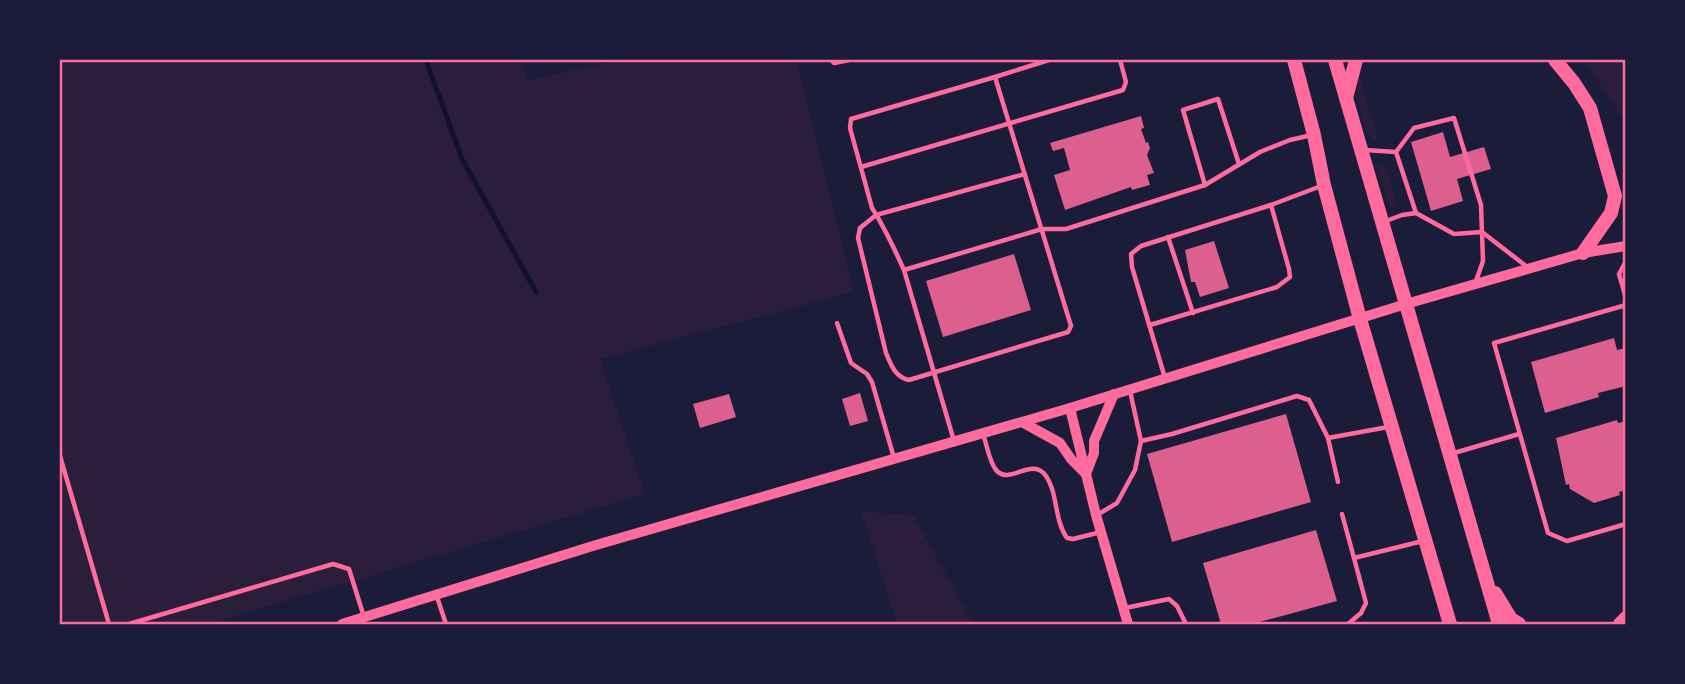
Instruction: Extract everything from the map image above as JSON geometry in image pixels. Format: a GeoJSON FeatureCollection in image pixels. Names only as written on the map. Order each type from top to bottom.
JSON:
{"type":"FeatureCollection","features":[{"type":"Feature","properties":{"kind":"main road"},"geometry":{"type":"LineString","coordinates":[[1294,60],[1360,319],[1450,625]]}},
{"type":"Feature","properties":{"kind":"main road"},"geometry":{"type":"LineString","coordinates":[[1335,60],[1499,625]]}},
{"type":"Feature","properties":{"kind":"main road"},"geometry":{"type":"LineString","coordinates":[[1346,99],[1356,60]]}},
{"type":"Feature","properties":{"kind":"main road"},"geometry":{"type":"LineString","coordinates":[[1555,60],[1590,108],[1615,196],[1611,212],[1583,253]]}},
{"type":"Feature","properties":{"kind":"main road"},"geometry":{"type":"LineString","coordinates":[[1485,576],[1511,619],[1519,625]]}},
{"type":"Feature","properties":{"kind":"main road"},"geometry":{"type":"LineString","coordinates":[[1441,625],[1443,600]]}},
{"type":"Feature","properties":{"kind":"main road"},"geometry":{"type":"LineString","coordinates":[[1620,625],[1626,618]]}},
{"type":"Feature","properties":{"kind":"street"},"geometry":{"type":"LineString","coordinates":[[342,625],[596,545],[1070,408],[1406,304],[1583,253],[1626,246]]}},
{"type":"Feature","properties":{"kind":"street"},"geometry":{"type":"LineString","coordinates":[[1086,474],[1094,453],[1094,441],[1114,394]]}},
{"type":"Feature","properties":{"kind":"street"},"geometry":{"type":"LineString","coordinates":[[1070,408],[1096,515],[1128,625]]}},
{"type":"Feature","properties":{"kind":"street"},"geometry":{"type":"LineString","coordinates":[[1022,422],[1060,443],[1070,459],[1086,474]]}},
{"type":"Feature","properties":{"kind":"lane"},"geometry":{"type":"LineString","coordinates":[[831,60],[834,64],[849,60]]}},
{"type":"Feature","properties":{"kind":"lane"},"geometry":{"type":"LineString","coordinates":[[954,442],[904,270],[887,230],[872,208],[850,128],[851,119],[1049,60]]}},
{"type":"Feature","properties":{"kind":"lane"},"geometry":{"type":"LineString","coordinates":[[861,167],[1123,90],[1126,82],[1120,60]]}},
{"type":"Feature","properties":{"kind":"lane"},"geometry":{"type":"LineString","coordinates":[[995,77],[1010,124],[1071,326],[1068,332],[934,373],[909,380],[903,379],[892,368],[886,353],[858,238],[860,228],[876,215],[1025,174]]}},
{"type":"Feature","properties":{"kind":"lane"},"geometry":{"type":"LineString","coordinates":[[1205,185],[1183,110],[1218,99],[1239,164]]}},
{"type":"Feature","properties":{"kind":"lane"},"geometry":{"type":"LineString","coordinates":[[1396,152],[1414,128],[1454,118],[1481,205],[1483,261],[1474,285]]}},
{"type":"Feature","properties":{"kind":"lane"},"geometry":{"type":"LineString","coordinates":[[904,270],[1042,229],[1066,229],[1205,185],[1260,152],[1290,140],[1314,135]]}},
{"type":"Feature","properties":{"kind":"lane"},"geometry":{"type":"LineString","coordinates":[[1361,150],[1396,152]]}},
{"type":"Feature","properties":{"kind":"lane"},"geometry":{"type":"LineString","coordinates":[[1396,152],[1416,213]]}},
{"type":"Feature","properties":{"kind":"lane"},"geometry":{"type":"LineString","coordinates":[[1166,379],[1132,267],[1132,254],[1141,246],[1271,205],[1324,185]]}},
{"type":"Feature","properties":{"kind":"lane"},"geometry":{"type":"LineString","coordinates":[[1150,325],[1278,287],[1290,277],[1271,205]]}},
{"type":"Feature","properties":{"kind":"lane"},"geometry":{"type":"LineString","coordinates":[[1382,222],[1416,213],[1454,234],[1482,232],[1529,269]]}},
{"type":"Feature","properties":{"kind":"lane"},"geometry":{"type":"LineString","coordinates":[[1168,237],[1193,313]]}},
{"type":"Feature","properties":{"kind":"lane"},"geometry":{"type":"LineString","coordinates":[[1626,261],[1619,274],[1626,298]]}},
{"type":"Feature","properties":{"kind":"lane"},"geometry":{"type":"LineString","coordinates":[[1626,305],[1493,343],[1548,533],[1567,541],[1626,524]]}},
{"type":"Feature","properties":{"kind":"lane"},"geometry":{"type":"LineString","coordinates":[[838,323],[851,363],[867,374],[872,382],[895,459]]}},
{"type":"Feature","properties":{"kind":"lane"},"geometry":{"type":"LineString","coordinates":[[1096,515],[1117,503],[1135,470],[1141,440],[1129,390]]}},
{"type":"Feature","properties":{"kind":"lane"},"geometry":{"type":"LineString","coordinates":[[1141,440],[1172,434],[1297,396],[1308,400],[1328,438],[1338,482]]}},
{"type":"Feature","properties":{"kind":"lane"},"geometry":{"type":"LineString","coordinates":[[1328,438],[1393,426]]}},
{"type":"Feature","properties":{"kind":"lane"},"geometry":{"type":"LineString","coordinates":[[983,433],[994,468],[999,474],[1007,475],[1030,468],[1037,469],[1048,478],[1067,538],[1073,539],[1101,531]]}},
{"type":"Feature","properties":{"kind":"lane"},"geometry":{"type":"LineString","coordinates":[[1450,454],[1520,433]]}},
{"type":"Feature","properties":{"kind":"lane"},"geometry":{"type":"LineString","coordinates":[[60,456],[109,625]]}},
{"type":"Feature","properties":{"kind":"lane"},"geometry":{"type":"LineString","coordinates":[[1342,514],[1366,603],[1361,613],[1348,625]]}},
{"type":"Feature","properties":{"kind":"lane"},"geometry":{"type":"LineString","coordinates":[[1354,558],[1426,540]]}},
{"type":"Feature","properties":{"kind":"lane"},"geometry":{"type":"LineString","coordinates":[[129,625],[333,564],[349,569],[365,618]]}},
{"type":"Feature","properties":{"kind":"lane"},"geometry":{"type":"LineString","coordinates":[[437,597],[446,625]]}},
{"type":"Feature","properties":{"kind":"lane"},"geometry":{"type":"LineString","coordinates":[[1123,608],[1169,599],[1177,606],[1186,625]]}},
{"type":"Feature","properties":{"kind":"shaded area"},"geometry":{"type":"Polygon","coordinates":[[[60,60],[521,60],[528,80],[620,60],[797,60],[854,292],[600,359],[645,494],[208,624],[60,624],[60,60]]]}},
{"type":"Feature","properties":{"kind":"shaded area"},"geometry":{"type":"Polygon","coordinates":[[[1584,60],[1625,60],[1625,122],[1586,63],[1584,60]]]}},
{"type":"Feature","properties":{"kind":"shaded area"},"geometry":{"type":"Polygon","coordinates":[[[1358,72],[1377,141],[1369,136],[1361,112],[1357,97],[1358,72]]]}},
{"type":"Feature","properties":{"kind":"shaded area"},"geometry":{"type":"Polygon","coordinates":[[[1381,164],[1393,190],[1396,207],[1393,209],[1390,208],[1378,169],[1381,164]]]}},
{"type":"Feature","properties":{"kind":"shaded area"},"geometry":{"type":"Polygon","coordinates":[[[861,511],[913,515],[974,624],[897,624],[861,511]]]}},
{"type":"Feature","properties":{"kind":"building"},"geometry":{"type":"Polygon","coordinates":[[[1141,116],[1144,128],[1141,129],[1150,148],[1147,155],[1154,173],[1147,175],[1150,185],[1132,190],[1131,187],[1065,210],[1054,175],[1070,170],[1064,148],[1053,151],[1050,143],[1141,116]]]}},
{"type":"Feature","properties":{"kind":"building"},"geometry":{"type":"Polygon","coordinates":[[[1443,132],[1450,157],[1484,147],[1491,169],[1457,179],[1463,201],[1431,211],[1411,142],[1443,132]]]}},
{"type":"Feature","properties":{"kind":"building"},"geometry":{"type":"Polygon","coordinates":[[[1214,241],[1229,288],[1200,297],[1195,282],[1191,282],[1185,250],[1214,241]]]}},
{"type":"Feature","properties":{"kind":"building"},"geometry":{"type":"Polygon","coordinates":[[[1014,254],[1031,310],[943,337],[926,281],[1014,254]]]}},
{"type":"Feature","properties":{"kind":"building"},"geometry":{"type":"Polygon","coordinates":[[[1614,338],[1617,350],[1626,348],[1626,386],[1598,393],[1599,397],[1545,413],[1531,362],[1614,338]]]}},
{"type":"Feature","properties":{"kind":"building"},"geometry":{"type":"Polygon","coordinates":[[[860,393],[868,421],[850,426],[842,399],[860,393]]]}},
{"type":"Feature","properties":{"kind":"building"},"geometry":{"type":"Polygon","coordinates":[[[729,394],[736,417],[700,428],[693,404],[729,394]]]}},
{"type":"Feature","properties":{"kind":"building"},"geometry":{"type":"Polygon","coordinates":[[[1286,414],[1311,502],[1172,542],[1147,454],[1286,414]]]}},
{"type":"Feature","properties":{"kind":"building"},"geometry":{"type":"Polygon","coordinates":[[[1617,420],[1618,423],[1626,421],[1626,490],[1619,492],[1620,495],[1594,503],[1570,489],[1569,484],[1566,485],[1556,438],[1617,420]]]}},
{"type":"Feature","properties":{"kind":"building"},"geometry":{"type":"Polygon","coordinates":[[[1316,530],[1337,601],[1252,624],[1221,624],[1203,563],[1316,530]]]}},
{"type":"Feature","properties":{"kind":"waterway"},"geometry":{"type":"LineString","coordinates":[[426,60],[462,159],[536,292]]}}]}
